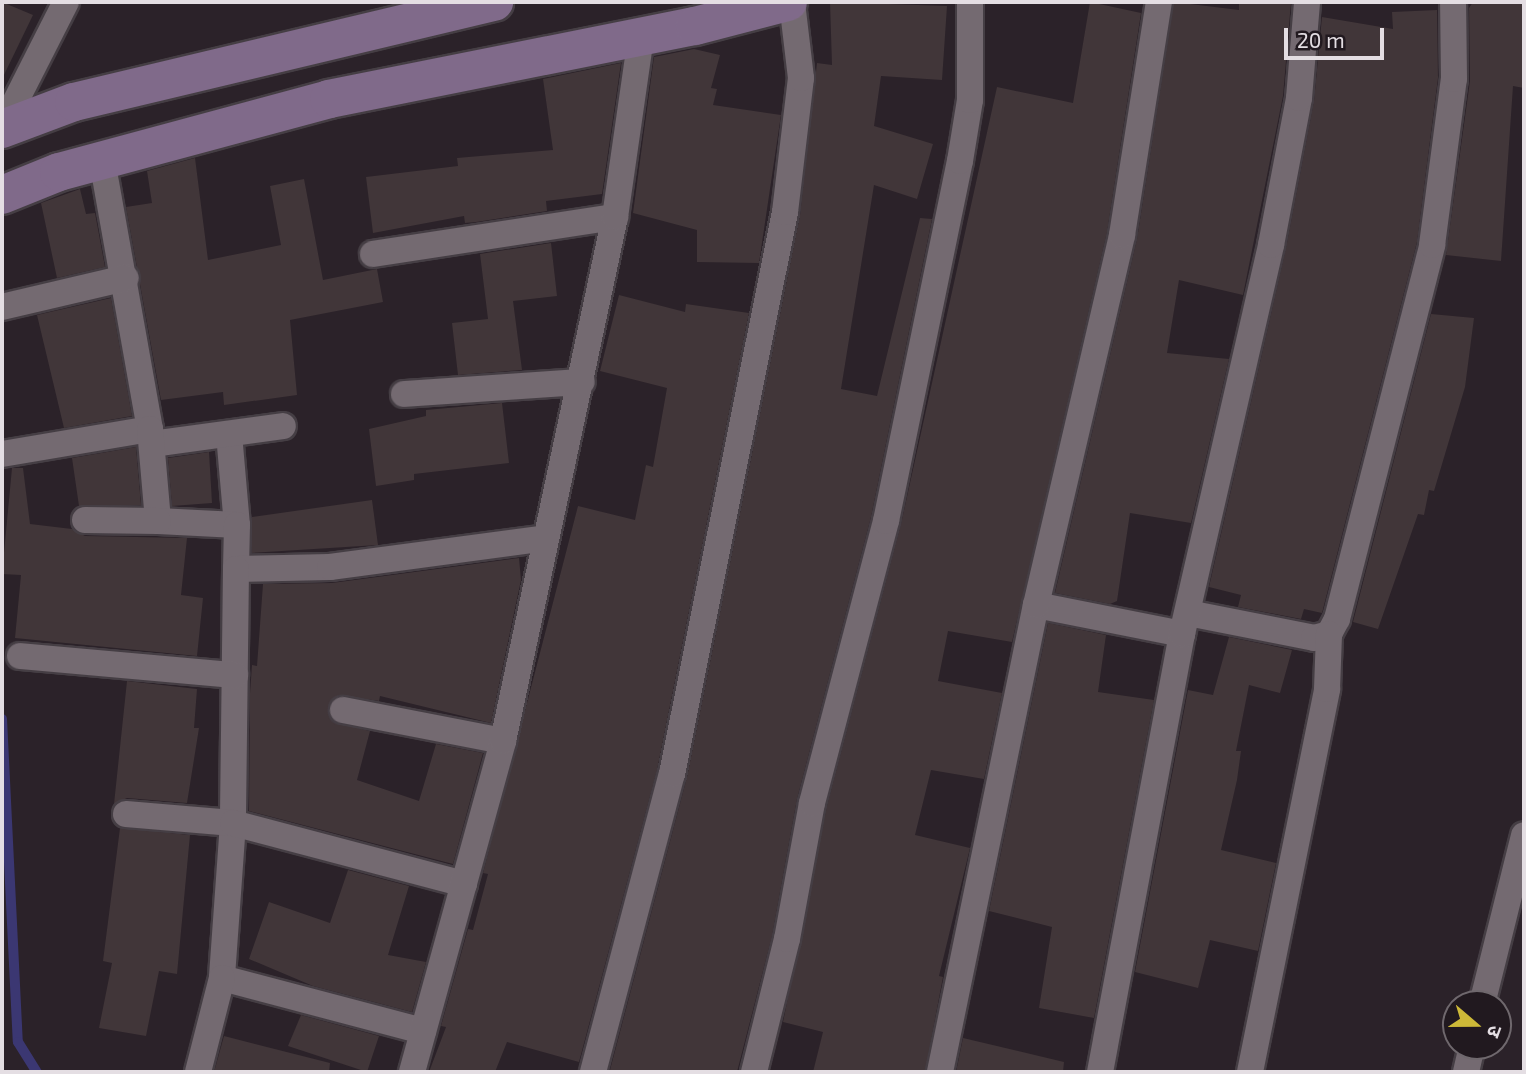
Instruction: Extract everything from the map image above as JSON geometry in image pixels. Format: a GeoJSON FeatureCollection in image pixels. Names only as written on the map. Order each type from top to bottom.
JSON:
{"type":"FeatureCollection","features":[{"type":"Feature","properties":{"kind":"main road"},"geometry":{"type":"LineString","coordinates":[[2,128],[74,102],[494,2]]}},
{"type":"Feature","properties":{"kind":"main road"},"geometry":{"type":"LineString","coordinates":[[2,195],[102,160],[330,99],[641,37],[790,2]]}},
{"type":"Feature","properties":{"kind":"street"},"geometry":{"type":"LineString","coordinates":[[2,128],[65,2]]}},
{"type":"Feature","properties":{"kind":"street"},"geometry":{"type":"LineString","coordinates":[[593,1072],[672,774],[785,212],[800,78],[790,2]]}},
{"type":"Feature","properties":{"kind":"street"},"geometry":{"type":"LineString","coordinates":[[754,1072],[787,939],[812,803],[886,522],[960,161],[970,100],[970,2]]}},
{"type":"Feature","properties":{"kind":"street"},"geometry":{"type":"LineString","coordinates":[[940,1072],[1036,605],[1122,235],[1159,2]]}},
{"type":"Feature","properties":{"kind":"street"},"geometry":{"type":"LineString","coordinates":[[1100,1072],[1185,624],[1271,245],[1298,98],[1307,2]]}},
{"type":"Feature","properties":{"kind":"street"},"geometry":{"type":"LineString","coordinates":[[1250,1072],[1327,689],[1329,634],[1348,588],[1432,245],[1454,79],[1453,2]]}},
{"type":"Feature","properties":{"kind":"street"},"geometry":{"type":"LineString","coordinates":[[412,1072],[503,741],[582,382],[615,216],[641,37]]}},
{"type":"Feature","properties":{"kind":"street"},"geometry":{"type":"LineString","coordinates":[[102,160],[127,278],[151,437],[158,521]]}},
{"type":"Feature","properties":{"kind":"street"},"geometry":{"type":"LineString","coordinates":[[373,254],[615,216]]}},
{"type":"Feature","properties":{"kind":"street"},"geometry":{"type":"LineString","coordinates":[[2,307],[127,278]]}},
{"type":"Feature","properties":{"kind":"street"},"geometry":{"type":"LineString","coordinates":[[404,394],[582,382]]}},
{"type":"Feature","properties":{"kind":"street"},"geometry":{"type":"LineString","coordinates":[[2,454],[151,437],[229,434],[283,426]]}},
{"type":"Feature","properties":{"kind":"street"},"geometry":{"type":"LineString","coordinates":[[198,1072],[222,978],[233,823],[237,525],[229,434]]}},
{"type":"Feature","properties":{"kind":"street"},"geometry":{"type":"LineString","coordinates":[[85,520],[237,525]]}},
{"type":"Feature","properties":{"kind":"street"},"geometry":{"type":"LineString","coordinates":[[236,569],[330,567],[546,538]]}},
{"type":"Feature","properties":{"kind":"street"},"geometry":{"type":"LineString","coordinates":[[1036,605],[1302,637],[1329,634]]}},
{"type":"Feature","properties":{"kind":"street"},"geometry":{"type":"LineString","coordinates":[[20,656],[235,675]]}},
{"type":"Feature","properties":{"kind":"street"},"geometry":{"type":"LineString","coordinates":[[343,710],[503,741]]}},
{"type":"Feature","properties":{"kind":"street"},"geometry":{"type":"LineString","coordinates":[[126,814],[233,823],[464,884]]}},
{"type":"Feature","properties":{"kind":"street"},"geometry":{"type":"LineString","coordinates":[[1485,990],[1524,835]]}},
{"type":"Feature","properties":{"kind":"street"},"geometry":{"type":"LineString","coordinates":[[222,978],[423,1031]]}},
{"type":"Feature","properties":{"kind":"building"},"geometry":{"type":"Polygon","coordinates":[[[2,2],[33,15],[2,79],[2,2]]]}},
{"type":"Feature","properties":{"kind":"building"},"geometry":{"type":"Polygon","coordinates":[[[830,2],[947,6],[942,80],[881,76],[874,126],[933,144],[917,199],[874,185],[841,389],[877,396],[920,218],[932,219],[871,517],[797,799],[772,936],[737,1072],[616,1072],[610,1070],[687,777],[800,215],[817,63],[832,65],[830,2]]]}},
{"type":"Feature","properties":{"kind":"building"},"geometry":{"type":"Polygon","coordinates":[[[1090,2],[1141,13],[1107,232],[1012,642],[948,631],[938,681],[1002,693],[984,779],[931,770],[915,835],[970,848],[939,976],[943,977],[925,1072],[813,1072],[823,1032],[783,1022],[827,806],[901,524],[997,87],[1073,103],[1090,2]]]}},
{"type":"Feature","properties":{"kind":"building"},"geometry":{"type":"Polygon","coordinates":[[[1174,2],[1239,10],[1239,2],[1291,2],[1283,96],[1243,295],[1179,280],[1167,353],[1229,359],[1191,523],[1130,513],[1117,601],[1110,604],[1055,593],[1137,239],[1174,2]]]}},
{"type":"Feature","properties":{"kind":"building"},"geometry":{"type":"Polygon","coordinates":[[[1473,2],[1524,2],[1524,88],[1513,86],[1501,261],[1446,255],[1470,81],[1469,8],[1473,2]]]}},
{"type":"Feature","properties":{"kind":"building"},"geometry":{"type":"Polygon","coordinates":[[[1437,10],[1438,78],[1417,242],[1322,613],[1304,609],[1301,619],[1238,607],[1241,595],[1209,587],[1286,248],[1314,101],[1322,17],[1393,29],[1392,12],[1437,10]]]}},
{"type":"Feature","properties":{"kind":"building"},"geometry":{"type":"Polygon","coordinates":[[[694,49],[720,55],[711,88],[717,89],[713,105],[781,115],[759,263],[697,262],[697,230],[633,213],[654,57],[694,49]]]}},
{"type":"Feature","properties":{"kind":"building"},"geometry":{"type":"Polygon","coordinates":[[[621,63],[602,194],[546,201],[547,211],[465,223],[464,216],[373,233],[366,177],[458,166],[457,158],[553,150],[543,79],[621,63]]]}},
{"type":"Feature","properties":{"kind":"building"},"geometry":{"type":"Polygon","coordinates":[[[195,158],[208,260],[281,245],[270,186],[304,179],[323,280],[377,269],[383,302],[290,320],[297,395],[224,405],[223,392],[161,400],[126,207],[152,203],[147,171],[195,158]]]}},
{"type":"Feature","properties":{"kind":"building"},"geometry":{"type":"Polygon","coordinates":[[[80,189],[86,214],[95,213],[105,267],[57,278],[41,203],[80,189]]]}},
{"type":"Feature","properties":{"kind":"building"},"geometry":{"type":"Polygon","coordinates":[[[551,243],[557,296],[513,301],[522,370],[458,375],[452,323],[488,319],[480,254],[551,243]]]}},
{"type":"Feature","properties":{"kind":"building"},"geometry":{"type":"Polygon","coordinates":[[[619,295],[685,312],[686,304],[749,313],[657,770],[579,1062],[507,1042],[495,1072],[429,1072],[446,1027],[441,1026],[468,929],[473,930],[488,874],[483,873],[578,506],[635,520],[646,465],[653,467],[667,388],[600,371],[619,295]]]}},
{"type":"Feature","properties":{"kind":"building"},"geometry":{"type":"Polygon","coordinates":[[[111,298],[132,416],[64,428],[37,315],[111,298]]]}},
{"type":"Feature","properties":{"kind":"building"},"geometry":{"type":"Polygon","coordinates":[[[1431,314],[1474,318],[1465,387],[1434,491],[1429,490],[1424,515],[1418,514],[1378,629],[1353,622],[1431,314]]]}},
{"type":"Feature","properties":{"kind":"building"},"geometry":{"type":"Polygon","coordinates":[[[502,403],[509,463],[414,474],[414,480],[376,486],[369,429],[426,416],[426,410],[502,403]]]}},
{"type":"Feature","properties":{"kind":"building"},"geometry":{"type":"Polygon","coordinates":[[[136,447],[141,505],[79,506],[72,458],[136,447]]]}},
{"type":"Feature","properties":{"kind":"building"},"geometry":{"type":"Polygon","coordinates":[[[209,452],[212,503],[172,506],[168,458],[209,452]]]}},
{"type":"Feature","properties":{"kind":"building"},"geometry":{"type":"Polygon","coordinates":[[[12,468],[23,468],[30,524],[72,529],[85,536],[187,538],[181,595],[203,598],[197,656],[15,638],[21,575],[2,574],[12,468]]]}},
{"type":"Feature","properties":{"kind":"building"},"geometry":{"type":"Polygon","coordinates":[[[372,500],[378,545],[252,553],[252,517],[372,500]]]}},
{"type":"Feature","properties":{"kind":"building"},"geometry":{"type":"Polygon","coordinates":[[[519,558],[521,580],[491,723],[380,696],[379,701],[339,695],[328,706],[333,722],[370,731],[357,780],[419,801],[436,744],[483,753],[453,864],[249,811],[250,693],[252,665],[257,666],[263,584],[332,583],[519,558]]]}},
{"type":"Feature","properties":{"kind":"building"},"geometry":{"type":"Polygon","coordinates":[[[1048,623],[1106,635],[1098,692],[1154,700],[1094,1018],[1039,1008],[1052,927],[989,911],[1048,623]]]}},
{"type":"Feature","properties":{"kind":"building"},"geometry":{"type":"Polygon","coordinates":[[[1229,637],[1292,650],[1280,693],[1249,685],[1236,751],[1241,751],[1237,780],[1221,850],[1276,863],[1258,951],[1210,940],[1198,988],[1135,972],[1188,690],[1213,695],[1229,637]]]}},
{"type":"Feature","properties":{"kind":"building"},"geometry":{"type":"Polygon","coordinates":[[[127,681],[197,689],[194,728],[199,728],[187,803],[127,798],[114,804],[127,681]]]}},
{"type":"Feature","properties":{"kind":"building"},"geometry":{"type":"Polygon","coordinates":[[[120,828],[190,835],[177,974],[159,971],[146,1036],[99,1028],[112,963],[103,961],[120,828]]]}},
{"type":"Feature","properties":{"kind":"building"},"geometry":{"type":"Polygon","coordinates":[[[348,870],[409,886],[388,955],[426,962],[412,1012],[313,986],[249,959],[269,902],[330,923],[348,870]]]}},
{"type":"Feature","properties":{"kind":"building"},"geometry":{"type":"Polygon","coordinates":[[[301,1015],[379,1036],[367,1072],[288,1046],[301,1015]]]}},
{"type":"Feature","properties":{"kind":"building"},"geometry":{"type":"Polygon","coordinates":[[[224,1036],[330,1063],[329,1072],[214,1072],[224,1036]]]}},
{"type":"Feature","properties":{"kind":"building"},"geometry":{"type":"Polygon","coordinates":[[[963,1038],[1064,1062],[1063,1072],[956,1072],[963,1038]]]}},
{"type":"Feature","properties":{"kind":"waterway"},"geometry":{"type":"LineString","coordinates":[[2,719],[18,1042],[37,1072]]}}]}
